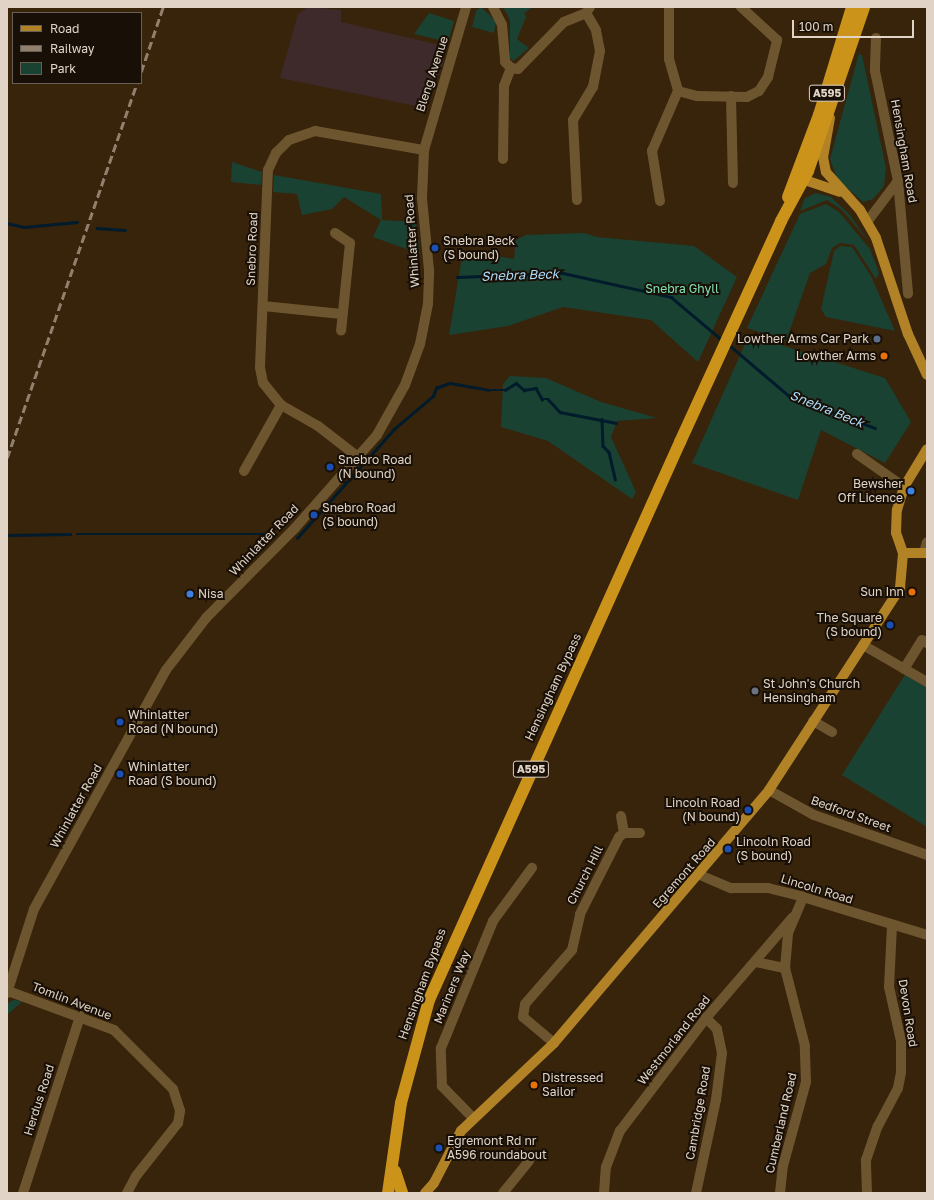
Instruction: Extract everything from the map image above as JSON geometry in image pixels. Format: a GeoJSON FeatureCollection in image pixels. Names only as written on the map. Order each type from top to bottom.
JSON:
{"type":"FeatureCollection","features":[{"type":"Feature","properties":{"kind":"highway","name":"A595"},"geometry":{"type":"LineString","coordinates":[[803,176],[819,115],[852,7]]}},
{"type":"Feature","properties":{"kind":"highway","name":"A595"},"geometry":{"type":"LineString","coordinates":[[803,176],[833,103],[864,7]]}},
{"type":"Feature","properties":{"kind":"highway","name":"Hensingham Bypass"},"geometry":{"type":"LineString","coordinates":[[388,1193],[412,1052],[429,1000],[456,933],[705,386],[803,176]]}},
{"type":"Feature","properties":{"kind":"highway","name":"Hensingham Bypass"},"geometry":{"type":"LineString","coordinates":[[394,1164],[402,1193]]}},
{"type":"Feature","properties":{"kind":"main road"},"geometry":{"type":"LineString","coordinates":[[833,103],[823,157],[829,180],[867,222],[927,375]]}},
{"type":"Feature","properties":{"kind":"main road"},"geometry":{"type":"LineString","coordinates":[[803,176],[829,180]]}},
{"type":"Feature","properties":{"kind":"main road"},"geometry":{"type":"LineString","coordinates":[[803,176],[842,193]]}},
{"type":"Feature","properties":{"kind":"main road"},"geometry":{"type":"LineString","coordinates":[[925,553],[903,553],[896,532],[897,510],[904,487],[927,449]]}},
{"type":"Feature","properties":{"kind":"main road","name":"Egremont Road"},"geometry":{"type":"LineString","coordinates":[[436,1178],[451,1147],[473,1118],[554,1043],[700,875],[769,790],[900,588],[903,553]]}},
{"type":"Feature","properties":{"kind":"main road"},"geometry":{"type":"LineString","coordinates":[[425,1193],[436,1178]]}},
{"type":"Feature","properties":{"kind":"main road"},"geometry":{"type":"LineString","coordinates":[[433,1193],[436,1178]]}},
{"type":"Feature","properties":{"kind":"street","name":"Bleng Avenue"},"geometry":{"type":"LineString","coordinates":[[424,150],[466,7]]}},
{"type":"Feature","properties":{"kind":"street"},"geometry":{"type":"LineString","coordinates":[[493,7],[502,25],[505,62],[510,68]]}},
{"type":"Feature","properties":{"kind":"street"},"geometry":{"type":"LineString","coordinates":[[660,201],[652,151],[678,91],[669,59],[669,7]]}},
{"type":"Feature","properties":{"kind":"street"},"geometry":{"type":"LineString","coordinates":[[678,91],[697,96],[747,97],[759,91],[768,77],[777,40],[741,7]]}},
{"type":"Feature","properties":{"kind":"street"},"geometry":{"type":"LineString","coordinates":[[510,68],[525,65],[564,22],[588,10],[596,30],[600,51],[593,87],[573,120],[582,188],[577,200]]}},
{"type":"Feature","properties":{"kind":"street","name":"Hensingham Road"},"geometry":{"type":"LineString","coordinates":[[876,38],[875,71],[898,181],[908,294]]}},
{"type":"Feature","properties":{"kind":"street"},"geometry":{"type":"LineString","coordinates":[[504,158],[504,86],[510,68]]}},
{"type":"Feature","properties":{"kind":"street"},"geometry":{"type":"LineString","coordinates":[[731,96],[733,183]]}},
{"type":"Feature","properties":{"kind":"street","name":"Snebro Road"},"geometry":{"type":"LineString","coordinates":[[358,457],[318,426],[281,406],[261,377],[268,170],[283,144],[296,136],[314,131],[424,150]]}},
{"type":"Feature","properties":{"kind":"street","name":"Whinlatter Road"},"geometry":{"type":"LineString","coordinates":[[7,992],[34,909],[166,670],[206,618],[295,528],[377,435],[402,391],[424,326],[429,270],[422,198],[424,150]]}},
{"type":"Feature","properties":{"kind":"street"},"geometry":{"type":"LineString","coordinates":[[867,222],[898,181]]}},
{"type":"Feature","properties":{"kind":"street"},"geometry":{"type":"LineString","coordinates":[[335,234],[350,243],[342,314],[342,331]]}},
{"type":"Feature","properties":{"kind":"street"},"geometry":{"type":"LineString","coordinates":[[263,306],[342,314]]}},
{"type":"Feature","properties":{"kind":"street"},"geometry":{"type":"LineString","coordinates":[[244,471],[281,406]]}},
{"type":"Feature","properties":{"kind":"street"},"geometry":{"type":"LineString","coordinates":[[857,454],[904,487]]}},
{"type":"Feature","properties":{"kind":"street"},"geometry":{"type":"LineString","coordinates":[[925,553],[927,542]]}},
{"type":"Feature","properties":{"kind":"street"},"geometry":{"type":"LineString","coordinates":[[904,669],[922,640],[927,643]]}},
{"type":"Feature","properties":{"kind":"street"},"geometry":{"type":"LineString","coordinates":[[863,645],[927,682]]}},
{"type":"Feature","properties":{"kind":"street"},"geometry":{"type":"LineString","coordinates":[[813,720],[832,732]]}},
{"type":"Feature","properties":{"kind":"street","name":"Bedford Street"},"geometry":{"type":"LineString","coordinates":[[769,790],[814,815],[927,855]]}},
{"type":"Feature","properties":{"kind":"street"},"geometry":{"type":"LineString","coordinates":[[622,816],[624,833],[640,833]]}},
{"type":"Feature","properties":{"kind":"street","name":"Church Hill"},"geometry":{"type":"LineString","coordinates":[[554,1043],[523,1017],[525,1004],[572,950],[580,914],[624,833]]}},
{"type":"Feature","properties":{"kind":"street","name":"Mariners Way"},"geometry":{"type":"LineString","coordinates":[[473,1118],[442,1086],[441,1048],[493,921],[532,868]]}},
{"type":"Feature","properties":{"kind":"street","name":"Lincoln Road"},"geometry":{"type":"LineString","coordinates":[[700,875],[731,888],[768,888],[803,897],[892,926],[927,935]]}},
{"type":"Feature","properties":{"kind":"street","name":"Cumberland Road"},"geometry":{"type":"LineString","coordinates":[[780,1193],[783,1166],[806,1082],[807,1061],[785,968],[793,917],[803,897]]}},
{"type":"Feature","properties":{"kind":"street","name":"Westmorland Road"},"geometry":{"type":"LineString","coordinates":[[604,1193],[606,1167],[620,1132],[706,1018],[756,962],[793,917]]}},
{"type":"Feature","properties":{"kind":"street","name":"Devon Road"},"geometry":{"type":"LineString","coordinates":[[867,1193],[866,1160],[878,1126],[898,1088],[901,1072],[901,1041],[889,987],[892,926]]}},
{"type":"Feature","properties":{"kind":"street"},"geometry":{"type":"LineString","coordinates":[[756,962],[785,968]]}},
{"type":"Feature","properties":{"kind":"street","name":"Tomlin Avenue"},"geometry":{"type":"LineString","coordinates":[[7,992],[80,1016],[125,1039],[165,1080],[179,1100],[179,1117],[171,1135],[144,1165],[127,1193]]}},
{"type":"Feature","properties":{"kind":"street","name":"Herdus Road"},"geometry":{"type":"LineString","coordinates":[[23,1193],[80,1016]]}},
{"type":"Feature","properties":{"kind":"street","name":"Cambridge Road"},"geometry":{"type":"LineString","coordinates":[[696,1193],[716,1100],[722,1053],[717,1029],[706,1018]]}},
{"type":"Feature","properties":{"kind":"street"},"geometry":{"type":"LineString","coordinates":[[503,1193],[529,1161]]}},
{"type":"Feature","properties":{"kind":"shaded area"},"geometry":{"type":"Polygon","coordinates":[[[308,7],[341,10],[341,22],[444,46],[444,61],[426,108],[280,78],[298,14],[308,7]]]}},
{"type":"Feature","properties":{"kind":"green space"},"geometry":{"type":"Polygon","coordinates":[[[481,7],[496,21],[494,33],[472,27],[476,11],[481,7]]]}},
{"type":"Feature","properties":{"kind":"green space"},"geometry":{"type":"Polygon","coordinates":[[[503,7],[533,7],[524,13],[526,17],[517,39],[529,48],[513,61],[510,58],[510,20],[503,7]]]}},
{"type":"Feature","properties":{"kind":"green space"},"geometry":{"type":"Polygon","coordinates":[[[429,13],[454,21],[448,42],[414,34],[429,13]]]}},
{"type":"Feature","properties":{"kind":"green space"},"geometry":{"type":"Polygon","coordinates":[[[859,53],[862,55],[886,168],[884,186],[873,199],[863,202],[837,179],[830,159],[859,53]]]}},
{"type":"Feature","properties":{"kind":"green space"},"geometry":{"type":"Polygon","coordinates":[[[232,162],[262,172],[261,185],[231,182],[232,162]]]}},
{"type":"Feature","properties":{"kind":"green space"},"geometry":{"type":"Polygon","coordinates":[[[274,175],[381,194],[382,220],[416,222],[420,254],[373,237],[381,220],[344,197],[332,209],[302,215],[297,194],[273,192],[274,175]]]}},
{"type":"Feature","properties":{"kind":"green space"},"geometry":{"type":"Polygon","coordinates":[[[816,193],[831,197],[849,214],[870,243],[842,210],[827,200],[800,211],[805,198],[816,193]]]}},
{"type":"Feature","properties":{"kind":"green space"},"geometry":{"type":"Polygon","coordinates":[[[826,204],[839,212],[870,249],[879,273],[876,279],[854,245],[840,243],[832,248],[826,264],[810,273],[786,341],[747,328],[800,214],[826,204]]]}},
{"type":"Feature","properties":{"kind":"green space","name":"Snebra Ghyll"},"geometry":{"type":"Polygon","coordinates":[[[584,233],[597,237],[694,246],[737,277],[698,362],[651,320],[563,307],[508,326],[449,335],[463,251],[514,259],[516,240],[526,235],[584,233]]]}},
{"type":"Feature","properties":{"kind":"green space"},"geometry":{"type":"Polygon","coordinates":[[[840,246],[852,247],[871,276],[895,331],[826,317],[821,309],[834,251],[840,246]]]}},
{"type":"Feature","properties":{"kind":"green space"},"geometry":{"type":"Polygon","coordinates":[[[749,335],[885,378],[911,422],[885,463],[821,430],[798,500],[692,463],[749,335]]]}},
{"type":"Feature","properties":{"kind":"green space"},"geometry":{"type":"Polygon","coordinates":[[[510,376],[546,378],[601,402],[657,418],[617,421],[611,437],[636,492],[632,499],[548,441],[501,427],[503,384],[510,376]]]}},
{"type":"Feature","properties":{"kind":"green space"},"geometry":{"type":"Polygon","coordinates":[[[906,673],[927,686],[927,827],[842,775],[906,673]]]}},
{"type":"Feature","properties":{"kind":"green space"},"geometry":{"type":"Polygon","coordinates":[[[13,1000],[23,1001],[7,1015],[7,1004],[13,1000]]]}},
{"type":"Feature","properties":{"kind":"waterway","name":"Snebra Beck"},"geometry":{"type":"LineString","coordinates":[[7,223],[24,227],[77,222]]}},
{"type":"Feature","properties":{"kind":"waterway","name":"Snebra Beck"},"geometry":{"type":"LineString","coordinates":[[97,228],[125,230]]}},
{"type":"Feature","properties":{"kind":"waterway","name":"Snebra Beck"},"geometry":{"type":"LineString","coordinates":[[457,277],[563,273],[671,297],[722,340]]}},
{"type":"Feature","properties":{"kind":"waterway","name":"Snebra Beck"},"geometry":{"type":"LineString","coordinates":[[728,344],[788,395],[875,428]]}},
{"type":"Feature","properties":{"kind":"waterway"},"geometry":{"type":"LineString","coordinates":[[297,538],[394,429],[433,396],[436,388],[450,383],[488,390],[505,390],[516,383],[524,390],[536,388],[542,399],[548,399],[560,412],[616,423]]}},
{"type":"Feature","properties":{"kind":"waterway"},"geometry":{"type":"LineString","coordinates":[[602,419],[603,446],[609,452],[615,479]]}},
{"type":"Feature","properties":{"kind":"waterway"},"geometry":{"type":"LineString","coordinates":[[7,535],[70,534]]}},
{"type":"Feature","properties":{"kind":"waterway"},"geometry":{"type":"LineString","coordinates":[[77,534],[270,534]]}},
{"type":"Feature","properties":{"kind":"railway"},"geometry":{"type":"LineString","coordinates":[[142,69],[163,7]]}},
{"type":"Feature","properties":{"kind":"railway"},"geometry":{"type":"LineString","coordinates":[[7,458],[137,84]]}},
{"type":"Feature","properties":{"kind":"place","name":"Snebra Beck (S bound)"},"geometry":{"type":"Point","coordinates":[435,248]}},
{"type":"Feature","properties":{"kind":"place","name":"Lowther Arms Car Park"},"geometry":{"type":"Point","coordinates":[877,339]}},
{"type":"Feature","properties":{"kind":"place","name":"Lowther Arms"},"geometry":{"type":"Point","coordinates":[884,356]}},
{"type":"Feature","properties":{"kind":"place","name":"Snebro Road (N bound)"},"geometry":{"type":"Point","coordinates":[330,467]}},
{"type":"Feature","properties":{"kind":"place","name":"Bewsher Off Licence"},"geometry":{"type":"Point","coordinates":[911,491]}},
{"type":"Feature","properties":{"kind":"place","name":"Snebro Road (S bound)"},"geometry":{"type":"Point","coordinates":[314,515]}},
{"type":"Feature","properties":{"kind":"place","name":"Sun Inn"},"geometry":{"type":"Point","coordinates":[912,592]}},
{"type":"Feature","properties":{"kind":"place","name":"Nisa"},"geometry":{"type":"Point","coordinates":[190,594]}},
{"type":"Feature","properties":{"kind":"place","name":"The Square (S bound)"},"geometry":{"type":"Point","coordinates":[890,625]}},
{"type":"Feature","properties":{"kind":"place","name":"St John's Church Hensingham"},"geometry":{"type":"Point","coordinates":[755,691]}},
{"type":"Feature","properties":{"kind":"place","name":"Whinlatter Road (N bound)"},"geometry":{"type":"Point","coordinates":[120,722]}},
{"type":"Feature","properties":{"kind":"place","name":"Whinlatter Road (S bound)"},"geometry":{"type":"Point","coordinates":[120,774]}},
{"type":"Feature","properties":{"kind":"place","name":"Lincoln Road (N bound)"},"geometry":{"type":"Point","coordinates":[748,810]}},
{"type":"Feature","properties":{"kind":"place","name":"Lincoln Road (S bound)"},"geometry":{"type":"Point","coordinates":[728,849]}},
{"type":"Feature","properties":{"kind":"place","name":"Distressed Sailor"},"geometry":{"type":"Point","coordinates":[534,1085]}},
{"type":"Feature","properties":{"kind":"place","name":"Egremont Rd nr A596 roundabout"},"geometry":{"type":"Point","coordinates":[439,1148]}}]}
